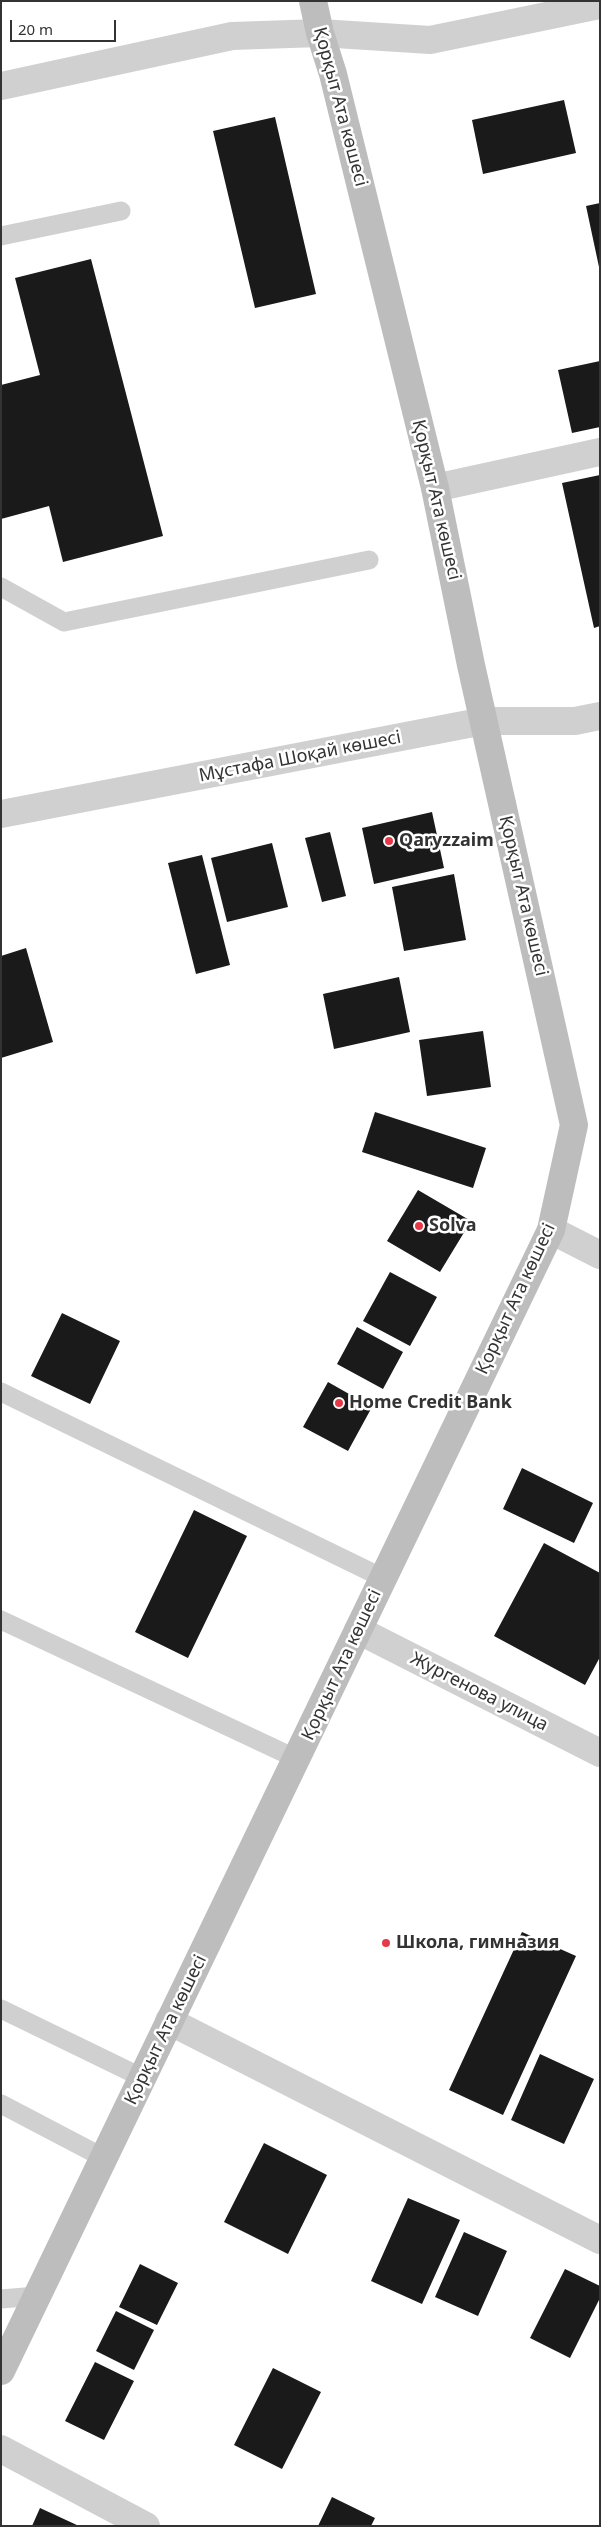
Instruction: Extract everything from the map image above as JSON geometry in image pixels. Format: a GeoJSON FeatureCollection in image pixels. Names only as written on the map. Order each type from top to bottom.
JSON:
{"type":"FeatureCollection","features":[{"type":"Feature","properties":{"kind":"main road","name":"Қорқыт Ата көшесі"},"geometry":{"type":"LineString","coordinates":[[1,2371],[551,1230],[574,1125],[484,721],[435,488],[333,74],[320,33],[313,1]]}},
{"type":"Feature","properties":{"kind":"street"},"geometry":{"type":"LineString","coordinates":[[1,86],[232,36],[320,33],[430,40],[600,5]]}},
{"type":"Feature","properties":{"kind":"street"},"geometry":{"type":"LineString","coordinates":[[435,488],[600,452]]}},
{"type":"Feature","properties":{"kind":"street","name":"Мұстафа Шоқай көшесі"},"geometry":{"type":"LineString","coordinates":[[1,814],[484,721],[575,721],[600,716]]}},
{"type":"Feature","properties":{"kind":"street"},"geometry":{"type":"LineString","coordinates":[[551,1230],[600,1254]]}},
{"type":"Feature","properties":{"kind":"street","name":"Жургенова улица"},"geometry":{"type":"LineString","coordinates":[[358,1630],[600,1753]]}},
{"type":"Feature","properties":{"kind":"street"},"geometry":{"type":"LineString","coordinates":[[170,2021],[600,2240]]}},
{"type":"Feature","properties":{"kind":"street"},"geometry":{"type":"LineString","coordinates":[[1,2449],[146,2526]]}},
{"type":"Feature","properties":{"kind":"lane"},"geometry":{"type":"LineString","coordinates":[[1,236],[121,211]]}},
{"type":"Feature","properties":{"kind":"lane"},"geometry":{"type":"LineString","coordinates":[[1,588],[64,622],[369,560]]}},
{"type":"Feature","properties":{"kind":"lane"},"geometry":{"type":"LineString","coordinates":[[1,1392],[383,1578]]}},
{"type":"Feature","properties":{"kind":"lane"},"geometry":{"type":"LineString","coordinates":[[1,1620],[297,1758]]}},
{"type":"Feature","properties":{"kind":"lane"},"geometry":{"type":"LineString","coordinates":[[1,2009],[142,2078]]}},
{"type":"Feature","properties":{"kind":"lane"},"geometry":{"type":"LineString","coordinates":[[1,2104],[104,2158]]}},
{"type":"Feature","properties":{"kind":"lane"},"geometry":{"type":"LineString","coordinates":[[1,2299],[37,2296]]}},
{"type":"Feature","properties":{"kind":"building"},"geometry":{"type":"Polygon","coordinates":[[[564,100],[576,153],[483,174],[472,120],[564,100]]]}},
{"type":"Feature","properties":{"kind":"building"},"geometry":{"type":"Polygon","coordinates":[[[275,117],[316,294],[255,308],[213,131],[275,117]]]}},
{"type":"Feature","properties":{"kind":"building"},"geometry":{"type":"Polygon","coordinates":[[[600,203],[600,267],[599,267],[586,206],[600,203]]]}},
{"type":"Feature","properties":{"kind":"building"},"geometry":{"type":"Polygon","coordinates":[[[91,259],[163,536],[63,562],[49,506],[1,519],[1,385],[40,375],[15,278],[91,259]]]}},
{"type":"Feature","properties":{"kind":"building"},"geometry":{"type":"Polygon","coordinates":[[[600,361],[600,427],[572,433],[558,370],[600,361]]]}},
{"type":"Feature","properties":{"kind":"building"},"geometry":{"type":"Polygon","coordinates":[[[600,475],[600,626],[594,628],[562,483],[600,475]]]}},
{"type":"Feature","properties":{"kind":"building"},"geometry":{"type":"Polygon","coordinates":[[[432,812],[444,868],[374,884],[362,828],[432,812]]]}},
{"type":"Feature","properties":{"kind":"building"},"geometry":{"type":"Polygon","coordinates":[[[330,832],[346,896],[322,902],[305,838],[330,832]]]}},
{"type":"Feature","properties":{"kind":"building"},"geometry":{"type":"Polygon","coordinates":[[[272,843],[288,907],[227,922],[211,858],[272,843]]]}},
{"type":"Feature","properties":{"kind":"building"},"geometry":{"type":"Polygon","coordinates":[[[202,855],[230,965],[196,974],[168,863],[202,855]]]}},
{"type":"Feature","properties":{"kind":"building"},"geometry":{"type":"Polygon","coordinates":[[[454,874],[466,940],[404,951],[392,887],[454,874]]]}},
{"type":"Feature","properties":{"kind":"building"},"geometry":{"type":"Polygon","coordinates":[[[26,948],[53,1042],[1,1058],[1,956],[26,948]]]}},
{"type":"Feature","properties":{"kind":"building"},"geometry":{"type":"Polygon","coordinates":[[[399,977],[410,1032],[334,1049],[323,994],[399,977]]]}},
{"type":"Feature","properties":{"kind":"building"},"geometry":{"type":"Polygon","coordinates":[[[483,1031],[491,1087],[427,1096],[419,1040],[483,1031]]]}},
{"type":"Feature","properties":{"kind":"building"},"geometry":{"type":"Polygon","coordinates":[[[375,1112],[486,1148],[473,1188],[362,1152],[375,1112]]]}},
{"type":"Feature","properties":{"kind":"building"},"geometry":{"type":"Polygon","coordinates":[[[418,1190],[471,1221],[440,1272],[387,1241],[418,1190]]]}},
{"type":"Feature","properties":{"kind":"building"},"geometry":{"type":"Polygon","coordinates":[[[390,1272],[437,1297],[410,1346],[363,1321],[390,1272]]]}},
{"type":"Feature","properties":{"kind":"building"},"geometry":{"type":"Polygon","coordinates":[[[62,1313],[120,1341],[90,1404],[31,1376],[62,1313]]]}},
{"type":"Feature","properties":{"kind":"building"},"geometry":{"type":"Polygon","coordinates":[[[357,1327],[403,1352],[383,1389],[337,1364],[357,1327]]]}},
{"type":"Feature","properties":{"kind":"building"},"geometry":{"type":"Polygon","coordinates":[[[328,1382],[372,1407],[348,1451],[303,1427],[328,1382]]]}},
{"type":"Feature","properties":{"kind":"building"},"geometry":{"type":"Polygon","coordinates":[[[522,1468],[593,1503],[574,1543],[503,1509],[522,1468]]]}},
{"type":"Feature","properties":{"kind":"building"},"geometry":{"type":"Polygon","coordinates":[[[194,1510],[247,1536],[188,1658],[135,1632],[194,1510]]]}},
{"type":"Feature","properties":{"kind":"building"},"geometry":{"type":"Polygon","coordinates":[[[544,1543],[600,1573],[600,1657],[585,1685],[494,1636],[544,1543]]]}},
{"type":"Feature","properties":{"kind":"building"},"geometry":{"type":"Polygon","coordinates":[[[522,1932],[576,1956],[503,2115],[449,2090],[522,1932]]]}},
{"type":"Feature","properties":{"kind":"building"},"geometry":{"type":"Polygon","coordinates":[[[540,2054],[594,2079],[564,2144],[511,2120],[540,2054]]]}},
{"type":"Feature","properties":{"kind":"building"},"geometry":{"type":"Polygon","coordinates":[[[264,2143],[327,2175],[288,2254],[224,2222],[264,2143]]]}},
{"type":"Feature","properties":{"kind":"building"},"geometry":{"type":"Polygon","coordinates":[[[408,2198],[460,2220],[422,2304],[371,2281],[408,2198]]]}},
{"type":"Feature","properties":{"kind":"building"},"geometry":{"type":"Polygon","coordinates":[[[464,2232],[507,2251],[478,2316],[435,2297],[464,2232]]]}},
{"type":"Feature","properties":{"kind":"building"},"geometry":{"type":"Polygon","coordinates":[[[140,2264],[178,2283],[157,2325],[119,2307],[140,2264]]]}},
{"type":"Feature","properties":{"kind":"building"},"geometry":{"type":"Polygon","coordinates":[[[565,2269],[600,2286],[600,2298],[570,2358],[530,2338],[565,2269]]]}},
{"type":"Feature","properties":{"kind":"building"},"geometry":{"type":"Polygon","coordinates":[[[116,2311],[154,2330],[134,2370],[96,2351],[116,2311]]]}},
{"type":"Feature","properties":{"kind":"building"},"geometry":{"type":"Polygon","coordinates":[[[95,2362],[134,2381],[104,2440],[65,2421],[95,2362]]]}},
{"type":"Feature","properties":{"kind":"building"},"geometry":{"type":"Polygon","coordinates":[[[273,2368],[321,2392],[282,2469],[234,2445],[273,2368]]]}},
{"type":"Feature","properties":{"kind":"building"},"geometry":{"type":"Polygon","coordinates":[[[332,2497],[375,2518],[371,2526],[318,2526],[332,2497]]]}},
{"type":"Feature","properties":{"kind":"building"},"geometry":{"type":"Polygon","coordinates":[[[40,2508],[79,2526],[32,2526],[40,2508]]]}},
{"type":"Feature","properties":{"kind":"place","name":"Qaryzzaim"},"geometry":{"type":"Point","coordinates":[389,841]}},
{"type":"Feature","properties":{"kind":"place","name":"Solva"},"geometry":{"type":"Point","coordinates":[419,1226]}},
{"type":"Feature","properties":{"kind":"place","name":"Home Credit Bank"},"geometry":{"type":"Point","coordinates":[339,1403]}},
{"type":"Feature","properties":{"kind":"place","name":"Школа, гимназия"},"geometry":{"type":"Point","coordinates":[386,1943]}}]}
